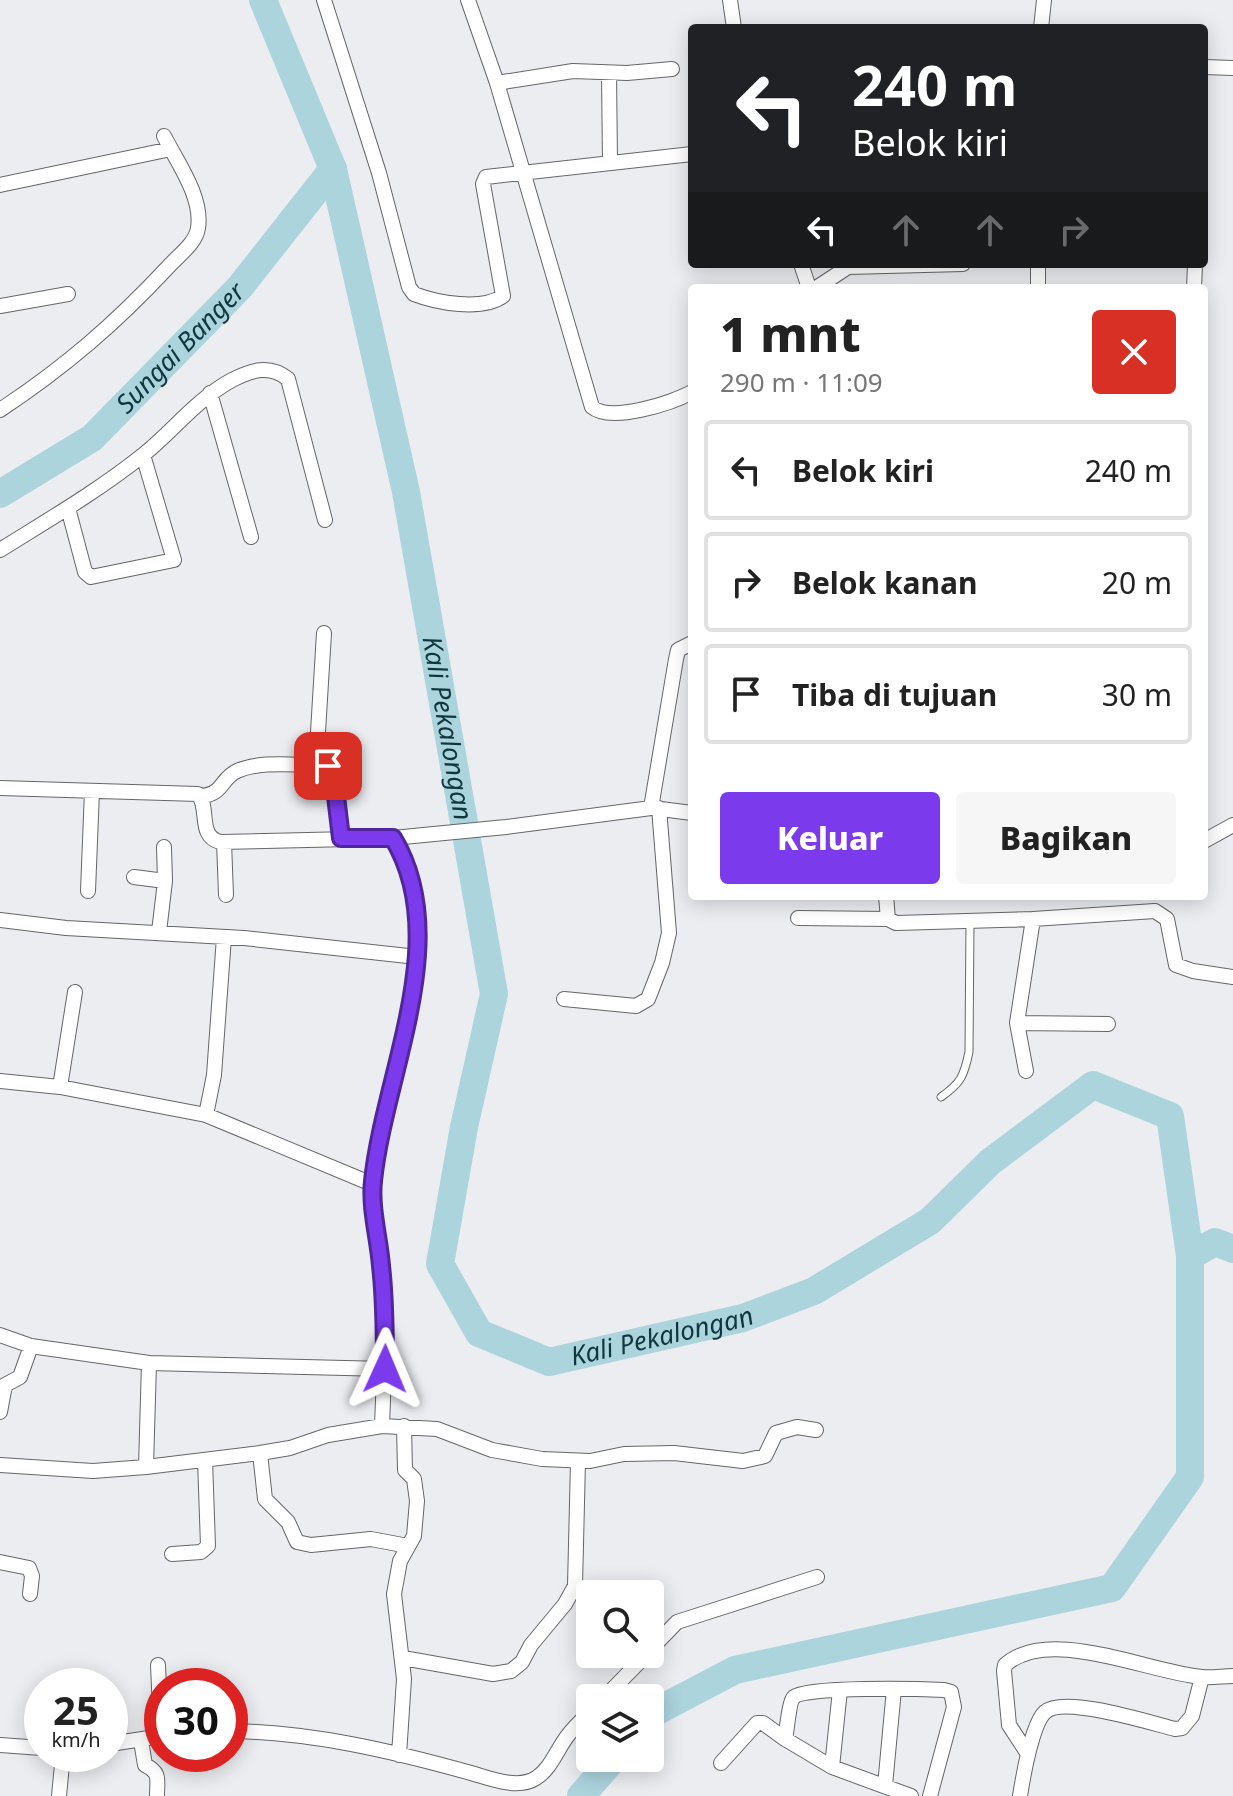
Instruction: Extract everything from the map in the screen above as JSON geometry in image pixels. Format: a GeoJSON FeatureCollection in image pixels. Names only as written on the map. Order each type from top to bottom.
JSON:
{"type":"FeatureCollection","features":[{"type":"Feature","properties":{"kind":"street"},"geometry":{"type":"LineString","coordinates":[[324,0],[379,173],[409,287],[414,294],[454,304],[501,298],[504,289],[493,250],[483,181],[488,176],[688,154]]}},
{"type":"Feature","properties":{"kind":"street"},"geometry":{"type":"LineString","coordinates":[[468,0],[525,173],[592,407],[596,411],[610,412],[640,409],[675,401],[688,394]]}},
{"type":"Feature","properties":{"kind":"street"},"geometry":{"type":"LineString","coordinates":[[730,0],[733,24]]}},
{"type":"Feature","properties":{"kind":"street"},"geometry":{"type":"LineString","coordinates":[[1041,24],[1044,0]]}},
{"type":"Feature","properties":{"kind":"street"},"geometry":{"type":"LineString","coordinates":[[1208,67],[1233,68]]}},
{"type":"Feature","properties":{"kind":"street"},"geometry":{"type":"LineString","coordinates":[[497,83],[573,71],[609,73],[672,69]]}},
{"type":"Feature","properties":{"kind":"street"},"geometry":{"type":"LineString","coordinates":[[609,73],[610,163]]}},
{"type":"Feature","properties":{"kind":"street"},"geometry":{"type":"LineString","coordinates":[[0,185],[168,143],[195,199],[198,213],[197,235],[123,315],[50,377],[0,410]]}},
{"type":"Feature","properties":{"kind":"street"},"geometry":{"type":"LineString","coordinates":[[822,284],[846,268]]}},
{"type":"Feature","properties":{"kind":"street"},"geometry":{"type":"LineString","coordinates":[[0,306],[68,294]]}},
{"type":"Feature","properties":{"kind":"street"},"geometry":{"type":"LineString","coordinates":[[0,550],[68,508],[143,455],[210,393],[234,379],[267,368],[288,379],[325,520]]}},
{"type":"Feature","properties":{"kind":"street"},"geometry":{"type":"LineString","coordinates":[[210,393],[251,537]]}},
{"type":"Feature","properties":{"kind":"street"},"geometry":{"type":"LineString","coordinates":[[68,508],[85,572],[91,577],[174,560],[143,455]]}},
{"type":"Feature","properties":{"kind":"street"},"geometry":{"type":"LineString","coordinates":[[316,765],[324,633]]}},
{"type":"Feature","properties":{"kind":"street"},"geometry":{"type":"LineString","coordinates":[[564,999],[636,1006],[648,999],[662,963],[669,933],[655,808],[676,659],[678,650],[688,645]]}},
{"type":"Feature","properties":{"kind":"street"},"geometry":{"type":"LineString","coordinates":[[0,788],[193,793],[201,796],[217,793],[236,771],[256,767],[330,766],[341,838]]}},
{"type":"Feature","properties":{"kind":"street"},"geometry":{"type":"LineString","coordinates":[[88,891],[92,791]]}},
{"type":"Feature","properties":{"kind":"street"},"geometry":{"type":"LineString","coordinates":[[201,796],[208,833],[213,840],[224,842],[393,838],[655,808],[688,812]]}},
{"type":"Feature","properties":{"kind":"street"},"geometry":{"type":"LineString","coordinates":[[1208,839],[1233,825]]}},
{"type":"Feature","properties":{"kind":"street"},"geometry":{"type":"LineString","coordinates":[[382,1426],[385,1369],[382,1268],[372,1184],[405,1029],[417,957],[418,915],[409,871],[393,838]]}},
{"type":"Feature","properties":{"kind":"street"},"geometry":{"type":"LineString","coordinates":[[224,842],[226,895]]}},
{"type":"Feature","properties":{"kind":"street"},"geometry":{"type":"LineString","coordinates":[[159,932],[165,881],[164,847]]}},
{"type":"Feature","properties":{"kind":"street"},"geometry":{"type":"LineString","coordinates":[[134,877],[165,881]]}},
{"type":"Feature","properties":{"kind":"street"},"geometry":{"type":"LineString","coordinates":[[886,900],[888,919]]}},
{"type":"Feature","properties":{"kind":"street"},"geometry":{"type":"LineString","coordinates":[[1151,900],[1155,911]]}},
{"type":"Feature","properties":{"kind":"street"},"geometry":{"type":"LineString","coordinates":[[798,918],[888,919],[896,923],[970,922],[1155,911],[1168,922],[1176,965],[1233,977]]}},
{"type":"Feature","properties":{"kind":"street"},"geometry":{"type":"LineString","coordinates":[[1026,1071],[1017,1023],[1033,919]]}},
{"type":"Feature","properties":{"kind":"street"},"geometry":{"type":"LineString","coordinates":[[0,920],[66,928],[224,937],[417,957]]}},
{"type":"Feature","properties":{"kind":"street"},"geometry":{"type":"LineString","coordinates":[[206,1115],[216,1056],[224,937]]}},
{"type":"Feature","properties":{"kind":"street"},"geometry":{"type":"LineString","coordinates":[[60,1087],[75,992]]}},
{"type":"Feature","properties":{"kind":"street"},"geometry":{"type":"LineString","coordinates":[[1017,1023],[1108,1024]]}},
{"type":"Feature","properties":{"kind":"street"},"geometry":{"type":"LineString","coordinates":[[0,1081],[60,1087],[206,1115],[372,1184]]}},
{"type":"Feature","properties":{"kind":"street"},"geometry":{"type":"LineString","coordinates":[[0,1335],[31,1346],[149,1363],[385,1369]]}},
{"type":"Feature","properties":{"kind":"street"},"geometry":{"type":"LineString","coordinates":[[0,1412],[5,1385],[20,1377],[31,1346]]}},
{"type":"Feature","properties":{"kind":"street"},"geometry":{"type":"LineString","coordinates":[[146,1467],[149,1363]]}},
{"type":"Feature","properties":{"kind":"street"},"geometry":{"type":"LineString","coordinates":[[0,1465],[93,1471],[146,1467],[290,1448],[328,1435],[382,1426],[437,1429],[492,1450],[542,1459],[578,1461],[646,1453],[752,1460],[765,1456],[776,1433],[797,1427],[816,1430]]}},
{"type":"Feature","properties":{"kind":"street"},"geometry":{"type":"LineString","coordinates":[[399,1755],[403,1658],[394,1594],[400,1561],[414,1536],[417,1501],[414,1479],[405,1470],[404,1426]]}},
{"type":"Feature","properties":{"kind":"street"},"geometry":{"type":"LineString","coordinates":[[260,1453],[265,1499],[288,1522],[297,1542],[311,1545],[371,1539],[408,1546]]}},
{"type":"Feature","properties":{"kind":"street"},"geometry":{"type":"LineString","coordinates":[[172,1554],[201,1552],[208,1546],[205,1460]]}},
{"type":"Feature","properties":{"kind":"street"},"geometry":{"type":"LineString","coordinates":[[403,1658],[493,1674],[511,1671],[522,1662],[575,1586],[578,1461]]}},
{"type":"Feature","properties":{"kind":"street"},"geometry":{"type":"LineString","coordinates":[[0,1562],[29,1568],[32,1576],[30,1594]]}},
{"type":"Feature","properties":{"kind":"street"},"geometry":{"type":"LineString","coordinates":[[664,1635],[677,1622],[817,1577]]}},
{"type":"Feature","properties":{"kind":"street"},"geometry":{"type":"LineString","coordinates":[[1028,1754],[1009,1725],[1007,1714],[1004,1671],[1005,1665],[1012,1659],[1046,1649],[1072,1649],[1202,1677],[1233,1676]]}},
{"type":"Feature","properties":{"kind":"street"},"geometry":{"type":"LineString","coordinates":[[617,1684],[633,1668]]}},
{"type":"Feature","properties":{"kind":"street"},"geometry":{"type":"LineString","coordinates":[[1020,1796],[1028,1754],[1044,1712],[1056,1707],[1116,1712],[1175,1729],[1182,1728],[1192,1716],[1202,1677]]}},
{"type":"Feature","properties":{"kind":"street"},"geometry":{"type":"LineString","coordinates":[[885,1786],[894,1689]]}},
{"type":"Feature","properties":{"kind":"street"},"geometry":{"type":"LineString","coordinates":[[832,1767],[840,1690]]}},
{"type":"Feature","properties":{"kind":"street"},"geometry":{"type":"LineString","coordinates":[[785,1739],[793,1697],[840,1690],[951,1692],[954,1707],[930,1796]]}},
{"type":"Feature","properties":{"kind":"street"},"geometry":{"type":"LineString","coordinates":[[721,1763],[760,1722],[832,1767],[911,1796]]}},
{"type":"Feature","properties":{"kind":"street"},"geometry":{"type":"LineString","coordinates":[[248,1731],[313,1737],[504,1782],[534,1780],[576,1726]]}},
{"type":"Feature","properties":{"kind":"street"},"geometry":{"type":"LineString","coordinates":[[128,1742],[144,1740]]}},
{"type":"Feature","properties":{"kind":"street"},"geometry":{"type":"LineString","coordinates":[[141,1741],[145,1765],[152,1767],[156,1774],[157,1796]]}},
{"type":"Feature","properties":{"kind":"street"},"geometry":{"type":"LineString","coordinates":[[0,1745],[24,1747]]}},
{"type":"Feature","properties":{"kind":"street"},"geometry":{"type":"LineString","coordinates":[[59,1796],[61,1772]]}},
{"type":"Feature","properties":{"kind":"lane"},"geometry":{"type":"LineString","coordinates":[[941,1097],[957,1086],[962,1078],[969,1052],[970,922]]}},
{"type":"Feature","properties":{"kind":"waterway","name":"Kali Pekalongan"},"geometry":{"type":"LineString","coordinates":[[263,0],[333,169],[406,492],[494,994],[464,1127],[440,1264],[479,1333],[549,1362],[743,1318],[814,1291],[930,1221],[990,1162],[1093,1085],[1170,1116],[1190,1256],[1190,1477],[1112,1588],[735,1670],[664,1707]]}},
{"type":"Feature","properties":{"kind":"waterway","name":"Sungai Banger"},"geometry":{"type":"LineString","coordinates":[[0,494],[92,438],[240,287],[333,169]]}},
{"type":"Feature","properties":{"kind":"waterway"},"geometry":{"type":"LineString","coordinates":[[1190,1256],[1215,1242],[1233,1249]]}},
{"type":"Feature","properties":{"kind":"waterway","name":"Kali Pekalongan"},"geometry":{"type":"LineString","coordinates":[[581,1796],[602,1772]]}},
{"type":"Feature","properties":{"kind":"route"},"geometry":{"type":"LineString","coordinates":[[328,766],[333,771],[341,838],[393,838],[409,871],[418,915],[417,957],[405,1029],[381,1130],[372,1184],[382,1268],[385,1369]]}}]}
